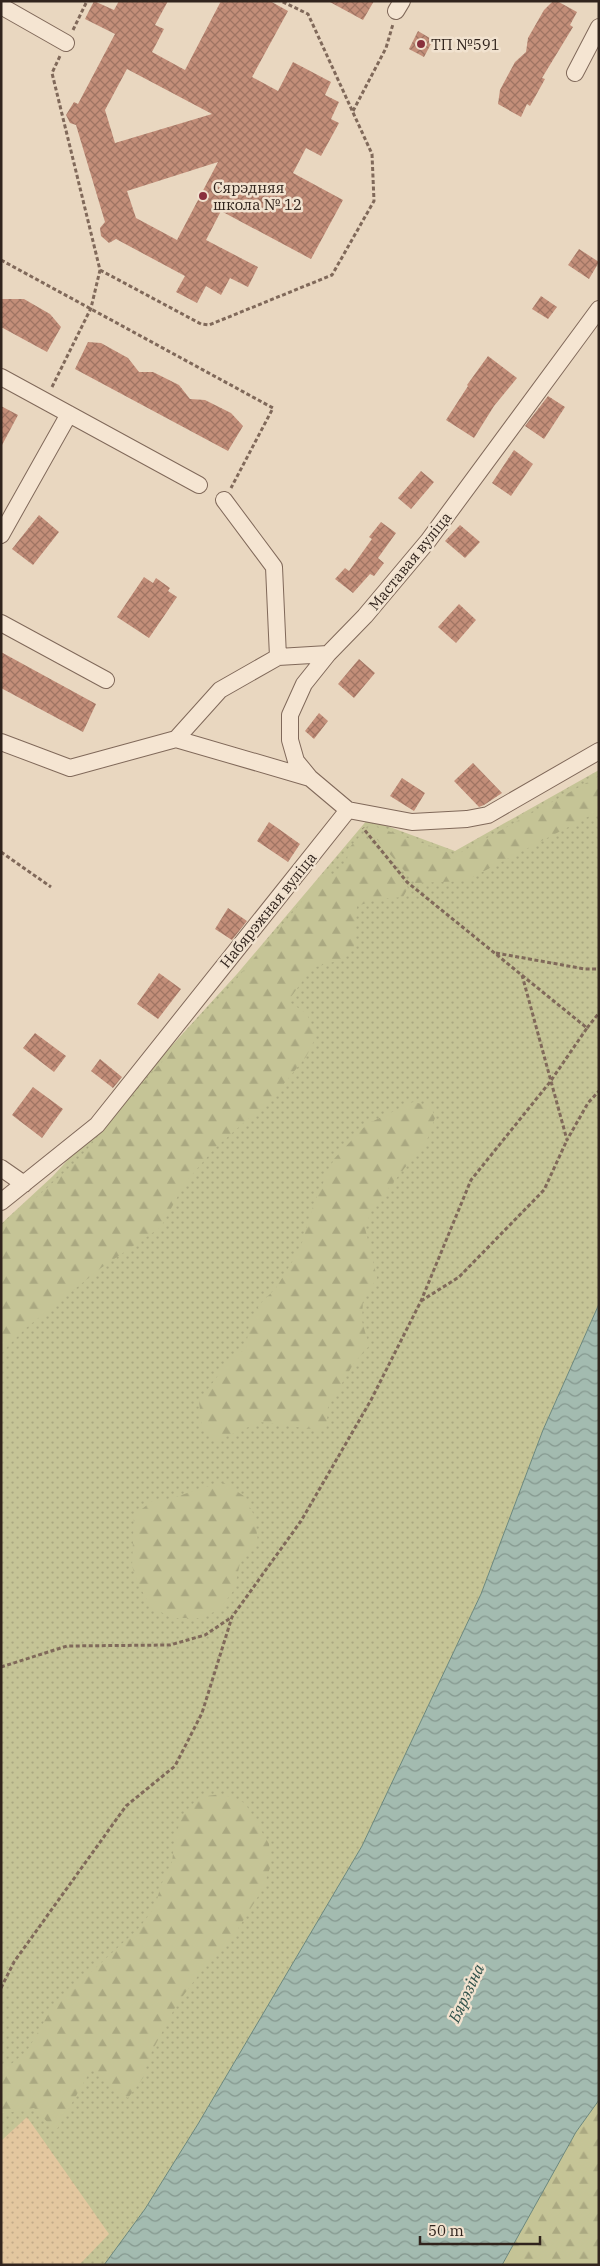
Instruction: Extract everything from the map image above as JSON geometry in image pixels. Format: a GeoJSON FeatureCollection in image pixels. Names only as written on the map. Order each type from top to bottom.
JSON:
{"type":"FeatureCollection","features":[{"type":"Feature","properties":{"kind":"street"},"geometry":{"type":"LineString","coordinates":[[1,6],[66,44]]}},
{"type":"Feature","properties":{"kind":"street"},"geometry":{"type":"LineString","coordinates":[[575,73],[599,27]]}},
{"type":"Feature","properties":{"kind":"street","name":"Маставая вуліца"},"geometry":{"type":"LineString","coordinates":[[348,810],[310,778],[296,761],[290,740],[290,715],[296,697],[328,654],[365,616],[428,541],[599,309]]}},
{"type":"Feature","properties":{"kind":"street"},"geometry":{"type":"LineString","coordinates":[[1,377],[199,485]]}},
{"type":"Feature","properties":{"kind":"street"},"geometry":{"type":"LineString","coordinates":[[1,535],[68,414]]}},
{"type":"Feature","properties":{"kind":"street"},"geometry":{"type":"LineString","coordinates":[[224,500],[274,567],[278,657]]}},
{"type":"Feature","properties":{"kind":"street"},"geometry":{"type":"LineString","coordinates":[[1,623],[106,680]]}},
{"type":"Feature","properties":{"kind":"street"},"geometry":{"type":"LineString","coordinates":[[176,739],[220,690],[278,657],[328,654]]}},
{"type":"Feature","properties":{"kind":"street"},"geometry":{"type":"LineString","coordinates":[[1,742],[70,768],[176,739],[310,778]]}},
{"type":"Feature","properties":{"kind":"street"},"geometry":{"type":"LineString","coordinates":[[266,765],[281,755],[290,740]]}},
{"type":"Feature","properties":{"kind":"street"},"geometry":{"type":"LineString","coordinates":[[348,810],[412,822],[467,819],[488,814],[599,751]]}},
{"type":"Feature","properties":{"kind":"street","name":"Набярэжная вуліца"},"geometry":{"type":"LineString","coordinates":[[1,1202],[97,1125],[348,810]]}},
{"type":"Feature","properties":{"kind":"street"},"geometry":{"type":"LineString","coordinates":[[1,1168],[24,1184]]}},
{"type":"Feature","properties":{"kind":"path"},"geometry":{"type":"LineString","coordinates":[[45,401],[91,308],[100,270],[52,73],[87,1]]}},
{"type":"Feature","properties":{"kind":"path"},"geometry":{"type":"LineString","coordinates":[[100,270],[201,324],[209,325],[332,275],[374,200],[372,154],[308,14],[281,1]]}},
{"type":"Feature","properties":{"kind":"path"},"geometry":{"type":"LineString","coordinates":[[353,112],[386,48],[399,6]]}},
{"type":"Feature","properties":{"kind":"path"},"geometry":{"type":"LineString","coordinates":[[1,260],[273,408],[224,500]]}},
{"type":"Feature","properties":{"kind":"path"},"geometry":{"type":"LineString","coordinates":[[348,810],[407,882],[587,1028]]}},
{"type":"Feature","properties":{"kind":"path"},"geometry":{"type":"LineString","coordinates":[[1,852],[50,887]]}},
{"type":"Feature","properties":{"kind":"path"},"geometry":{"type":"LineString","coordinates":[[495,953],[585,969],[599,969]]}},
{"type":"Feature","properties":{"kind":"path"},"geometry":{"type":"LineString","coordinates":[[522,975],[567,1140]]}},
{"type":"Feature","properties":{"kind":"path"},"geometry":{"type":"LineString","coordinates":[[1,1988],[14,1962],[126,1806],[175,1766],[202,1713],[232,1617],[301,1521],[372,1400],[421,1301],[471,1180],[550,1082],[599,1013]]}},
{"type":"Feature","properties":{"kind":"path"},"geometry":{"type":"LineString","coordinates":[[421,1301],[459,1277],[544,1190],[567,1140],[588,1103],[599,1091]]}},
{"type":"Feature","properties":{"kind":"path"},"geometry":{"type":"LineString","coordinates":[[1,1667],[67,1646],[170,1645],[205,1634],[232,1617]]}},
{"type":"Feature","properties":{"kind":"green space"},"geometry":{"type":"Polygon","coordinates":[[[599,770],[599,1304],[543,1430],[481,1594],[362,1846],[198,2124],[145,2209],[104,2265],[1,2265],[1,1224],[53,1176],[237,974],[368,819],[455,851],[599,770]]]}},
{"type":"Feature","properties":{"kind":"green space"},"geometry":{"type":"Polygon","coordinates":[[[599,776],[599,811],[465,881],[415,883],[367,828],[371,825],[456,855],[599,776]]]}},
{"type":"Feature","properties":{"kind":"green space"},"geometry":{"type":"Polygon","coordinates":[[[362,834],[408,888],[403,897],[379,899],[357,906],[354,947],[344,959],[312,968],[288,1001],[307,1014],[316,1037],[306,1057],[272,1098],[214,1149],[185,1183],[161,1227],[101,1268],[26,1328],[1,1353],[1,1229],[78,1160],[149,1076],[223,995],[314,887],[326,876],[340,872],[347,861],[348,849],[362,834]]]}},
{"type":"Feature","properties":{"kind":"green space"},"geometry":{"type":"Polygon","coordinates":[[[413,1102],[431,1106],[435,1118],[427,1140],[372,1209],[365,1228],[377,1278],[363,1299],[362,1321],[369,1346],[354,1363],[328,1407],[326,1431],[260,1422],[216,1441],[202,1429],[199,1401],[226,1365],[246,1348],[249,1325],[260,1304],[276,1288],[300,1249],[314,1203],[334,1159],[367,1124],[413,1102]]]}},
{"type":"Feature","properties":{"kind":"green space"},"geometry":{"type":"Polygon","coordinates":[[[224,1483],[244,1496],[255,1517],[258,1543],[240,1563],[234,1590],[219,1610],[199,1618],[171,1618],[151,1606],[139,1586],[132,1566],[134,1515],[155,1499],[168,1500],[201,1488],[224,1483]]]}},
{"type":"Feature","properties":{"kind":"green space"},"geometry":{"type":"Polygon","coordinates":[[[222,1794],[245,1803],[269,1844],[270,1868],[262,1890],[236,1932],[206,1965],[177,2004],[149,2057],[143,2078],[128,2098],[108,2084],[92,2068],[56,2131],[34,2108],[1,2114],[1,2067],[10,2065],[27,2051],[52,2008],[139,1928],[155,1907],[161,1885],[172,1862],[175,1837],[183,1815],[199,1797],[222,1794]]]}},
{"type":"Feature","properties":{"kind":"green space"},"geometry":{"type":"Polygon","coordinates":[[[599,2100],[599,2265],[502,2265],[576,2132],[599,2100]]]}},
{"type":"Feature","properties":{"kind":"sand"},"geometry":{"type":"Polygon","coordinates":[[[27,2117],[109,2234],[79,2265],[1,2265],[1,2141],[27,2117]]]}},
{"type":"Feature","properties":{"kind":"water","name":"Бярэзіна"},"geometry":{"type":"Polygon","coordinates":[[[599,1304],[599,2100],[576,2132],[502,2265],[104,2265],[145,2209],[198,2124],[362,1846],[481,1594],[543,1430],[599,1304]]]}},
{"type":"Feature","properties":{"kind":"building"},"geometry":{"type":"Polygon","coordinates":[[[94,1],[114,10],[119,1],[168,1],[155,25],[164,29],[152,52],[185,70],[221,1],[270,1],[288,11],[252,77],[278,91],[293,62],[331,82],[325,95],[339,102],[331,119],[339,123],[321,156],[306,148],[293,173],[343,200],[311,259],[221,211],[206,240],[258,267],[248,287],[230,278],[221,295],[206,286],[197,303],[176,292],[185,276],[116,239],[109,243],[101,236],[100,228],[105,222],[76,125],[70,123],[66,115],[74,102],[78,104],[115,34],[85,19],[94,1]],[[127,69],[105,110],[115,143],[212,114],[127,69]],[[218,162],[127,191],[136,218],[177,240],[218,162]]]}},
{"type":"Feature","properties":{"kind":"building"},"geometry":{"type":"Polygon","coordinates":[[[328,1],[374,1],[363,20],[328,1]]]}},
{"type":"Feature","properties":{"kind":"building"},"geometry":{"type":"Polygon","coordinates":[[[553,1],[557,1],[577,12],[570,25],[573,27],[542,78],[545,79],[530,106],[527,104],[521,117],[498,104],[500,90],[515,62],[526,52],[528,38],[544,10],[553,1]]]}},
{"type":"Feature","properties":{"kind":"building","name":"ТП №591"},"geometry":{"type":"Polygon","coordinates":[[[418,31],[433,40],[424,57],[409,49],[418,31]]]}},
{"type":"Feature","properties":{"kind":"building"},"geometry":{"type":"Polygon","coordinates":[[[579,249],[599,262],[589,279],[568,265],[579,249]]]}},
{"type":"Feature","properties":{"kind":"building"},"geometry":{"type":"Polygon","coordinates":[[[541,296],[557,307],[548,319],[532,309],[541,296]]]}},
{"type":"Feature","properties":{"kind":"building"},"geometry":{"type":"Polygon","coordinates":[[[1,299],[24,299],[50,314],[61,327],[47,352],[1,327],[1,299]]]}},
{"type":"Feature","properties":{"kind":"building"},"geometry":{"type":"Polygon","coordinates":[[[88,342],[101,343],[128,358],[139,372],[153,372],[179,385],[190,399],[205,400],[231,413],[243,426],[228,451],[75,369],[88,342]]]}},
{"type":"Feature","properties":{"kind":"building"},"geometry":{"type":"Polygon","coordinates":[[[488,356],[517,378],[494,406],[474,438],[446,420],[467,385],[488,356]]]}},
{"type":"Feature","properties":{"kind":"building"},"geometry":{"type":"Polygon","coordinates":[[[548,396],[565,407],[544,439],[525,426],[548,396]]]}},
{"type":"Feature","properties":{"kind":"building"},"geometry":{"type":"Polygon","coordinates":[[[1,406],[18,415],[1,447],[1,406]]]}},
{"type":"Feature","properties":{"kind":"building"},"geometry":{"type":"Polygon","coordinates":[[[514,450],[533,464],[511,496],[492,483],[514,450]]]}},
{"type":"Feature","properties":{"kind":"building"},"geometry":{"type":"Polygon","coordinates":[[[421,471],[434,482],[411,509],[398,498],[421,471]]]}},
{"type":"Feature","properties":{"kind":"building"},"geometry":{"type":"Polygon","coordinates":[[[39,515],[59,532],[33,565],[12,549],[39,515]]]}},
{"type":"Feature","properties":{"kind":"building"},"geometry":{"type":"Polygon","coordinates":[[[381,522],[396,533],[378,558],[384,563],[374,576],[370,574],[353,593],[335,579],[345,568],[349,571],[372,539],[369,537],[381,522]]]}},
{"type":"Feature","properties":{"kind":"building"},"geometry":{"type":"Polygon","coordinates":[[[460,525],[480,542],[465,558],[445,541],[460,525]]]}},
{"type":"Feature","properties":{"kind":"building"},"geometry":{"type":"Polygon","coordinates":[[[144,577],[153,583],[156,578],[170,588],[168,591],[177,597],[149,638],[117,617],[144,577]]]}},
{"type":"Feature","properties":{"kind":"building"},"geometry":{"type":"Polygon","coordinates":[[[459,604],[476,620],[456,643],[438,627],[459,604]]]}},
{"type":"Feature","properties":{"kind":"building"},"geometry":{"type":"Polygon","coordinates":[[[1,652],[96,704],[83,732],[1,688],[1,652]]]}},
{"type":"Feature","properties":{"kind":"building"},"geometry":{"type":"Polygon","coordinates":[[[359,659],[375,673],[354,698],[338,684],[359,659]]]}},
{"type":"Feature","properties":{"kind":"building"},"geometry":{"type":"Polygon","coordinates":[[[319,713],[328,721],[314,739],[305,731],[319,713]]]}},
{"type":"Feature","properties":{"kind":"building"},"geometry":{"type":"Polygon","coordinates":[[[473,763],[502,793],[479,807],[454,781],[473,763]]]}},
{"type":"Feature","properties":{"kind":"building"},"geometry":{"type":"Polygon","coordinates":[[[402,778],[425,793],[414,811],[390,796],[402,778]]]}},
{"type":"Feature","properties":{"kind":"building"},"geometry":{"type":"Polygon","coordinates":[[[269,822],[300,844],[288,862],[257,841],[269,822]]]}},
{"type":"Feature","properties":{"kind":"building"},"geometry":{"type":"Polygon","coordinates":[[[228,908],[247,921],[232,940],[215,929],[228,908]]]}},
{"type":"Feature","properties":{"kind":"building"},"geometry":{"type":"Polygon","coordinates":[[[159,973],[181,989],[158,1019],[137,1004],[159,973]]]}},
{"type":"Feature","properties":{"kind":"building"},"geometry":{"type":"Polygon","coordinates":[[[35,1033],[66,1056],[54,1072],[23,1048],[35,1033]]]}},
{"type":"Feature","properties":{"kind":"building"},"geometry":{"type":"Polygon","coordinates":[[[100,1059],[122,1077],[113,1088],[91,1071],[100,1059]]]}},
{"type":"Feature","properties":{"kind":"building"},"geometry":{"type":"Polygon","coordinates":[[[33,1087],[63,1109],[42,1138],[12,1115],[33,1087]]]}},
{"type":"Feature","properties":{"kind":"place","name":"ТП №591"},"geometry":{"type":"Point","coordinates":[421,44]}},
{"type":"Feature","properties":{"kind":"place","name":"Сярэдняя школа № 12"},"geometry":{"type":"Point","coordinates":[203,196]}}]}
